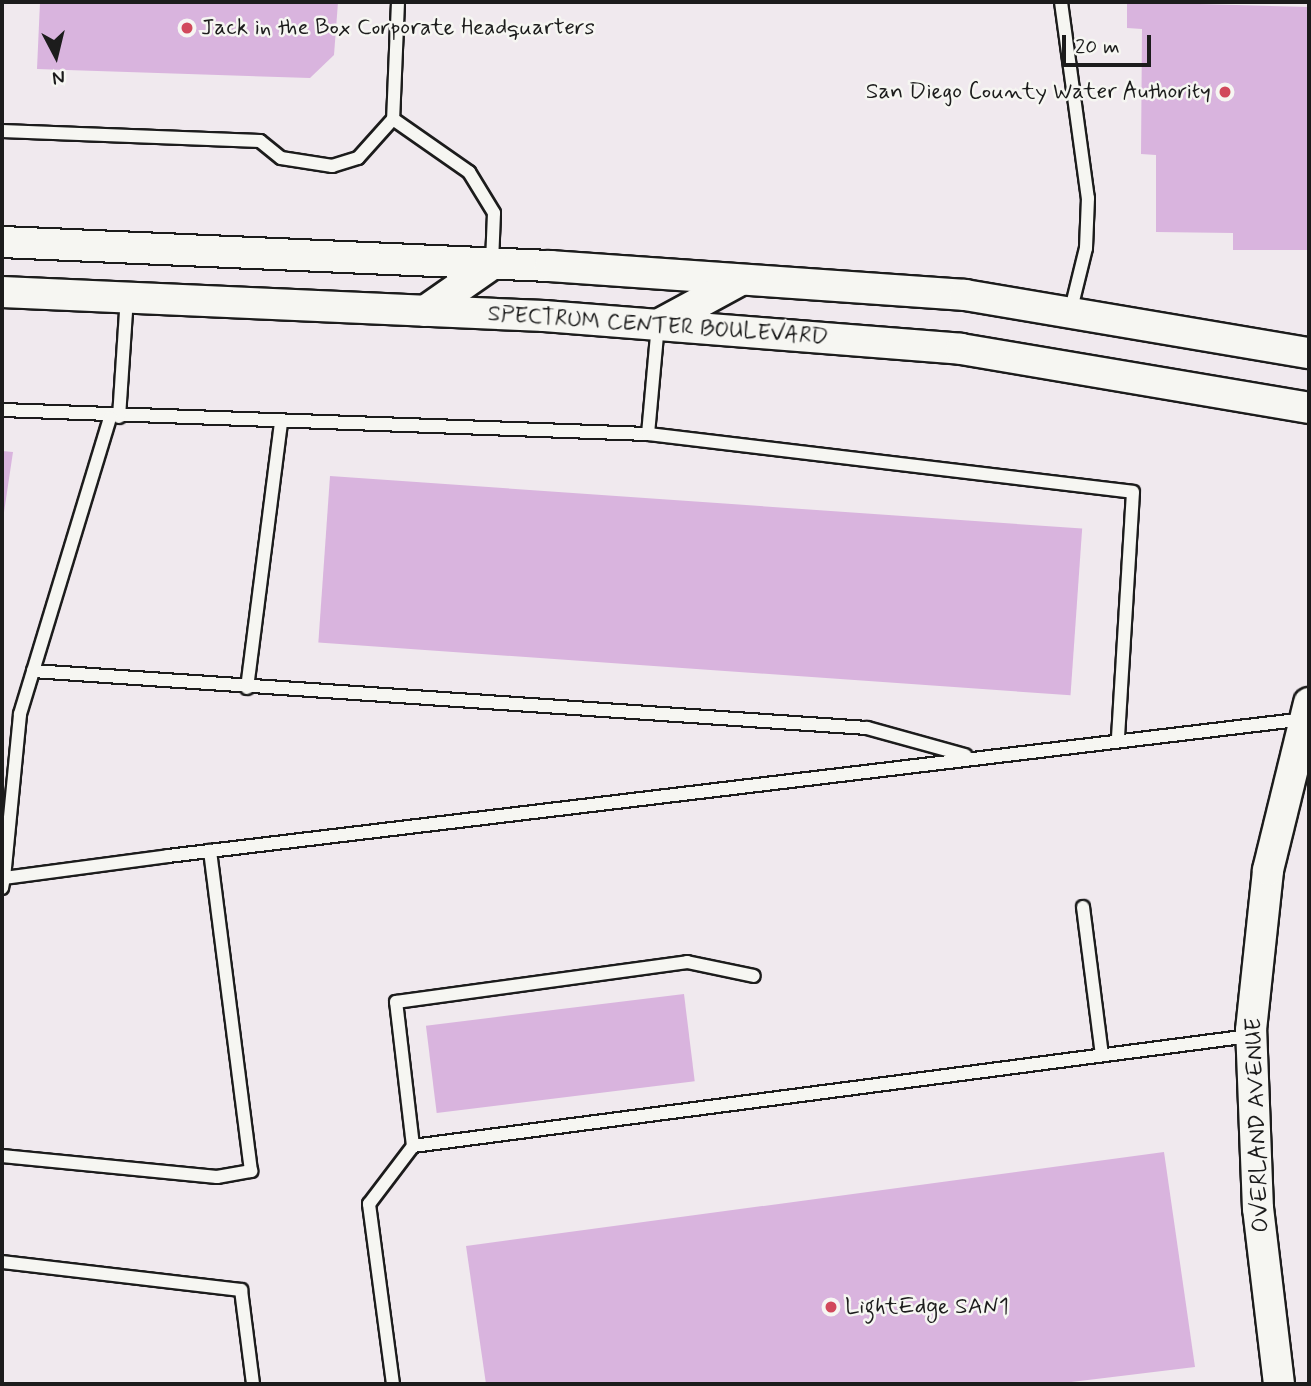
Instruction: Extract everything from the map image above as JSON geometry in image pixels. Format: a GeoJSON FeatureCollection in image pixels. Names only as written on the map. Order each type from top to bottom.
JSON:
{"type":"FeatureCollection","features":[{"type":"Feature","properties":{"kind":"street"},"geometry":{"type":"LineString","coordinates":[[2,242],[492,264],[965,295],[1309,353]]}},
{"type":"Feature","properties":{"kind":"street"},"geometry":{"type":"LineString","coordinates":[[425,311],[492,264]]}},
{"type":"Feature","properties":{"kind":"street"},"geometry":{"type":"LineString","coordinates":[[658,326],[741,280]]}},
{"type":"Feature","properties":{"kind":"street","name":"SPECTRUM CENTER BOULEVARD"},"geometry":{"type":"LineString","coordinates":[[2,292],[425,311],[961,349],[1309,408]]}},
{"type":"Feature","properties":{"kind":"street","name":"OVERLAND AVENUE"},"geometry":{"type":"LineString","coordinates":[[1279,1384],[1258,1209],[1251,1036],[1269,870],[1307,711]]}},
{"type":"Feature","properties":{"kind":"lane"},"geometry":{"type":"LineString","coordinates":[[2,131],[260,141],[293,162],[332,166],[358,158],[393,119],[398,2]]}},
{"type":"Feature","properties":{"kind":"lane"},"geometry":{"type":"LineString","coordinates":[[1061,2],[1088,198],[1086,248],[1070,313]]}},
{"type":"Feature","properties":{"kind":"lane"},"geometry":{"type":"LineString","coordinates":[[393,119],[469,172],[494,213],[492,264]]}},
{"type":"Feature","properties":{"kind":"lane"},"geometry":{"type":"LineString","coordinates":[[127,298],[114,417],[20,714],[3,883],[210,851],[972,757],[1307,711]]}},
{"type":"Feature","properties":{"kind":"lane"},"geometry":{"type":"LineString","coordinates":[[648,434],[658,326]]}},
{"type":"Feature","properties":{"kind":"lane"},"geometry":{"type":"LineString","coordinates":[[2,410],[281,424],[648,434],[1133,492],[1118,738]]}},
{"type":"Feature","properties":{"kind":"lane"},"geometry":{"type":"LineString","coordinates":[[247,688],[281,424]]}},
{"type":"Feature","properties":{"kind":"lane"},"geometry":{"type":"LineString","coordinates":[[33,671],[247,688],[867,728],[972,757]]}},
{"type":"Feature","properties":{"kind":"lane"},"geometry":{"type":"LineString","coordinates":[[2,1156],[216,1177],[251,1171],[210,851]]}},
{"type":"Feature","properties":{"kind":"lane"},"geometry":{"type":"LineString","coordinates":[[1083,907],[1102,1055]]}},
{"type":"Feature","properties":{"kind":"lane"},"geometry":{"type":"LineString","coordinates":[[414,1146],[396,1002],[687,962],[754,976]]}},
{"type":"Feature","properties":{"kind":"lane"},"geometry":{"type":"LineString","coordinates":[[393,1384],[369,1204],[414,1146],[1251,1036]]}},
{"type":"Feature","properties":{"kind":"lane"},"geometry":{"type":"LineString","coordinates":[[2,1262],[241,1290],[253,1384]]}},
{"type":"Feature","properties":{"kind":"building","name":"Jack in the Box Corporate Headquarters"},"geometry":{"type":"Polygon","coordinates":[[[40,2],[338,2],[334,55],[310,78],[37,69],[40,2]]]}},
{"type":"Feature","properties":{"kind":"building","name":"San Diego County Water Authority"},"geometry":{"type":"Polygon","coordinates":[[[1127,2],[1309,7],[1309,250],[1233,250],[1233,233],[1156,232],[1156,155],[1141,154],[1142,29],[1127,28],[1127,2]]]}},
{"type":"Feature","properties":{"kind":"building"},"geometry":{"type":"Polygon","coordinates":[[[2,451],[13,452],[3,519],[2,519],[2,451]]]}},
{"type":"Feature","properties":{"kind":"building"},"geometry":{"type":"Polygon","coordinates":[[[330,476],[1082,529],[1071,695],[318,643],[330,476]]]}},
{"type":"Feature","properties":{"kind":"building"},"geometry":{"type":"Polygon","coordinates":[[[684,994],[695,1081],[437,1113],[426,1026],[684,994]]]}},
{"type":"Feature","properties":{"kind":"building","name":"LightEdge SAN1"},"geometry":{"type":"Polygon","coordinates":[[[1164,1152],[1195,1367],[1055,1384],[486,1384],[466,1246],[1164,1152]]]}},
{"type":"Feature","properties":{"kind":"place","name":"Jack in the Box Corporate Headquarters"},"geometry":{"type":"Point","coordinates":[187,28]}},
{"type":"Feature","properties":{"kind":"place","name":"San Diego County Water Authority"},"geometry":{"type":"Point","coordinates":[1225,92]}},
{"type":"Feature","properties":{"kind":"place","name":"LightEdge SAN1"},"geometry":{"type":"Point","coordinates":[831,1307]}}]}
